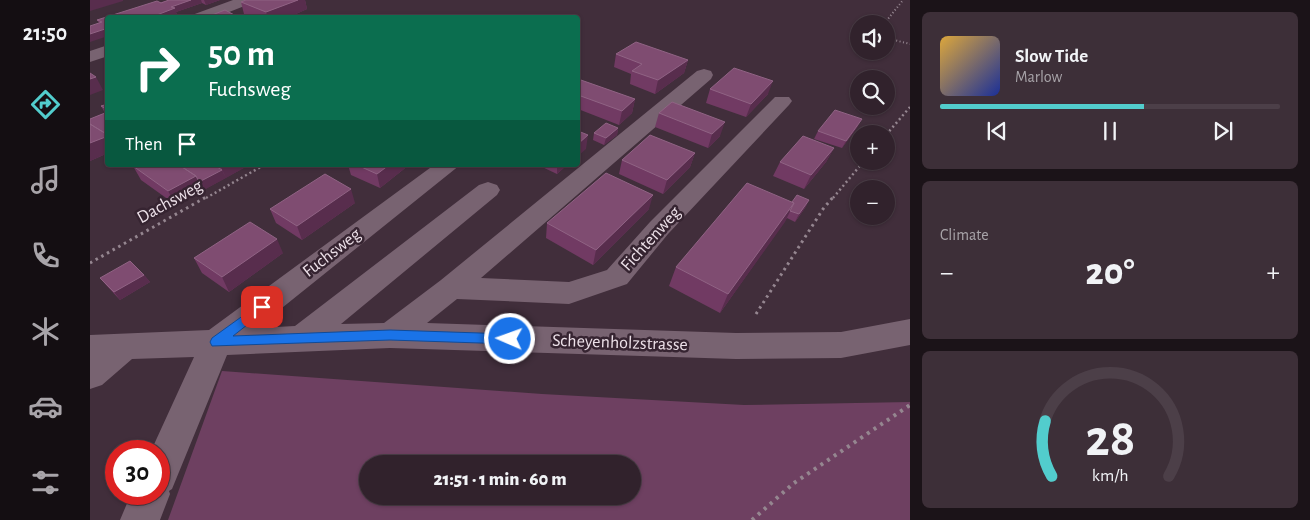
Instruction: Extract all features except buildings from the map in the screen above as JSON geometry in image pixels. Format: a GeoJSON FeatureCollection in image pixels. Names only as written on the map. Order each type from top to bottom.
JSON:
{"type":"FeatureCollection","features":[{"type":"Feature","properties":{"kind":"street"},"geometry":{"type":"LineString","coordinates":[[206,15],[247,0]]}},
{"type":"Feature","properties":{"kind":"street"},"geometry":{"type":"LineString","coordinates":[[90,57],[105,51]]}},
{"type":"Feature","properties":{"kind":"street"},"geometry":{"type":"LineString","coordinates":[[390,335],[451,288],[704,76]]}},
{"type":"Feature","properties":{"kind":"street","name":"Fichtenweg"},"geometry":{"type":"LineString","coordinates":[[451,288],[569,293],[617,277],[659,228],[782,101]]}},
{"type":"Feature","properties":{"kind":"street","name":"Fuchsweg"},"geometry":{"type":"LineString","coordinates":[[216,342],[445,167]]}},
{"type":"Feature","properties":{"kind":"street"},"geometry":{"type":"LineString","coordinates":[[303,338],[488,190]]}},
{"type":"Feature","properties":{"kind":"street","name":"Scheyenholzstrasse"},"geometry":{"type":"LineString","coordinates":[[90,348],[390,335],[736,346],[841,344],[910,332]]}},
{"type":"Feature","properties":{"kind":"street"},"geometry":{"type":"LineString","coordinates":[[170,450],[216,342]]}},
{"type":"Feature","properties":{"kind":"street"},"geometry":{"type":"LineString","coordinates":[[90,375],[126,346]]}},
{"type":"Feature","properties":{"kind":"street"},"geometry":{"type":"LineString","coordinates":[[140,520],[146,505]]}},
{"type":"Feature","properties":{"kind":"path"},"geometry":{"type":"LineString","coordinates":[[891,15],[903,0]]}},
{"type":"Feature","properties":{"kind":"path"},"geometry":{"type":"LineString","coordinates":[[895,40],[910,44]]}},
{"type":"Feature","properties":{"kind":"path"},"geometry":{"type":"LineString","coordinates":[[895,125],[910,107]]}},
{"type":"Feature","properties":{"kind":"path","name":"Dachsweg"},"geometry":{"type":"LineString","coordinates":[[90,264],[260,167]]}},
{"type":"Feature","properties":{"kind":"path"},"geometry":{"type":"LineString","coordinates":[[736,346],[823,209],[856,170]]}},
{"type":"Feature","properties":{"kind":"path"},"geometry":{"type":"LineString","coordinates":[[752,520],[794,483],[910,405]]}},
{"type":"Feature","properties":{"kind":"shaded area"},"geometry":{"type":"Polygon","coordinates":[[[222,371],[542,394],[744,405],[910,402],[910,520],[168,520],[222,371]]]}},
{"type":"Feature","properties":{"kind":"route"},"geometry":{"type":"LineString","coordinates":[[262,307],[216,342],[390,335],[510,339]]}}]}
